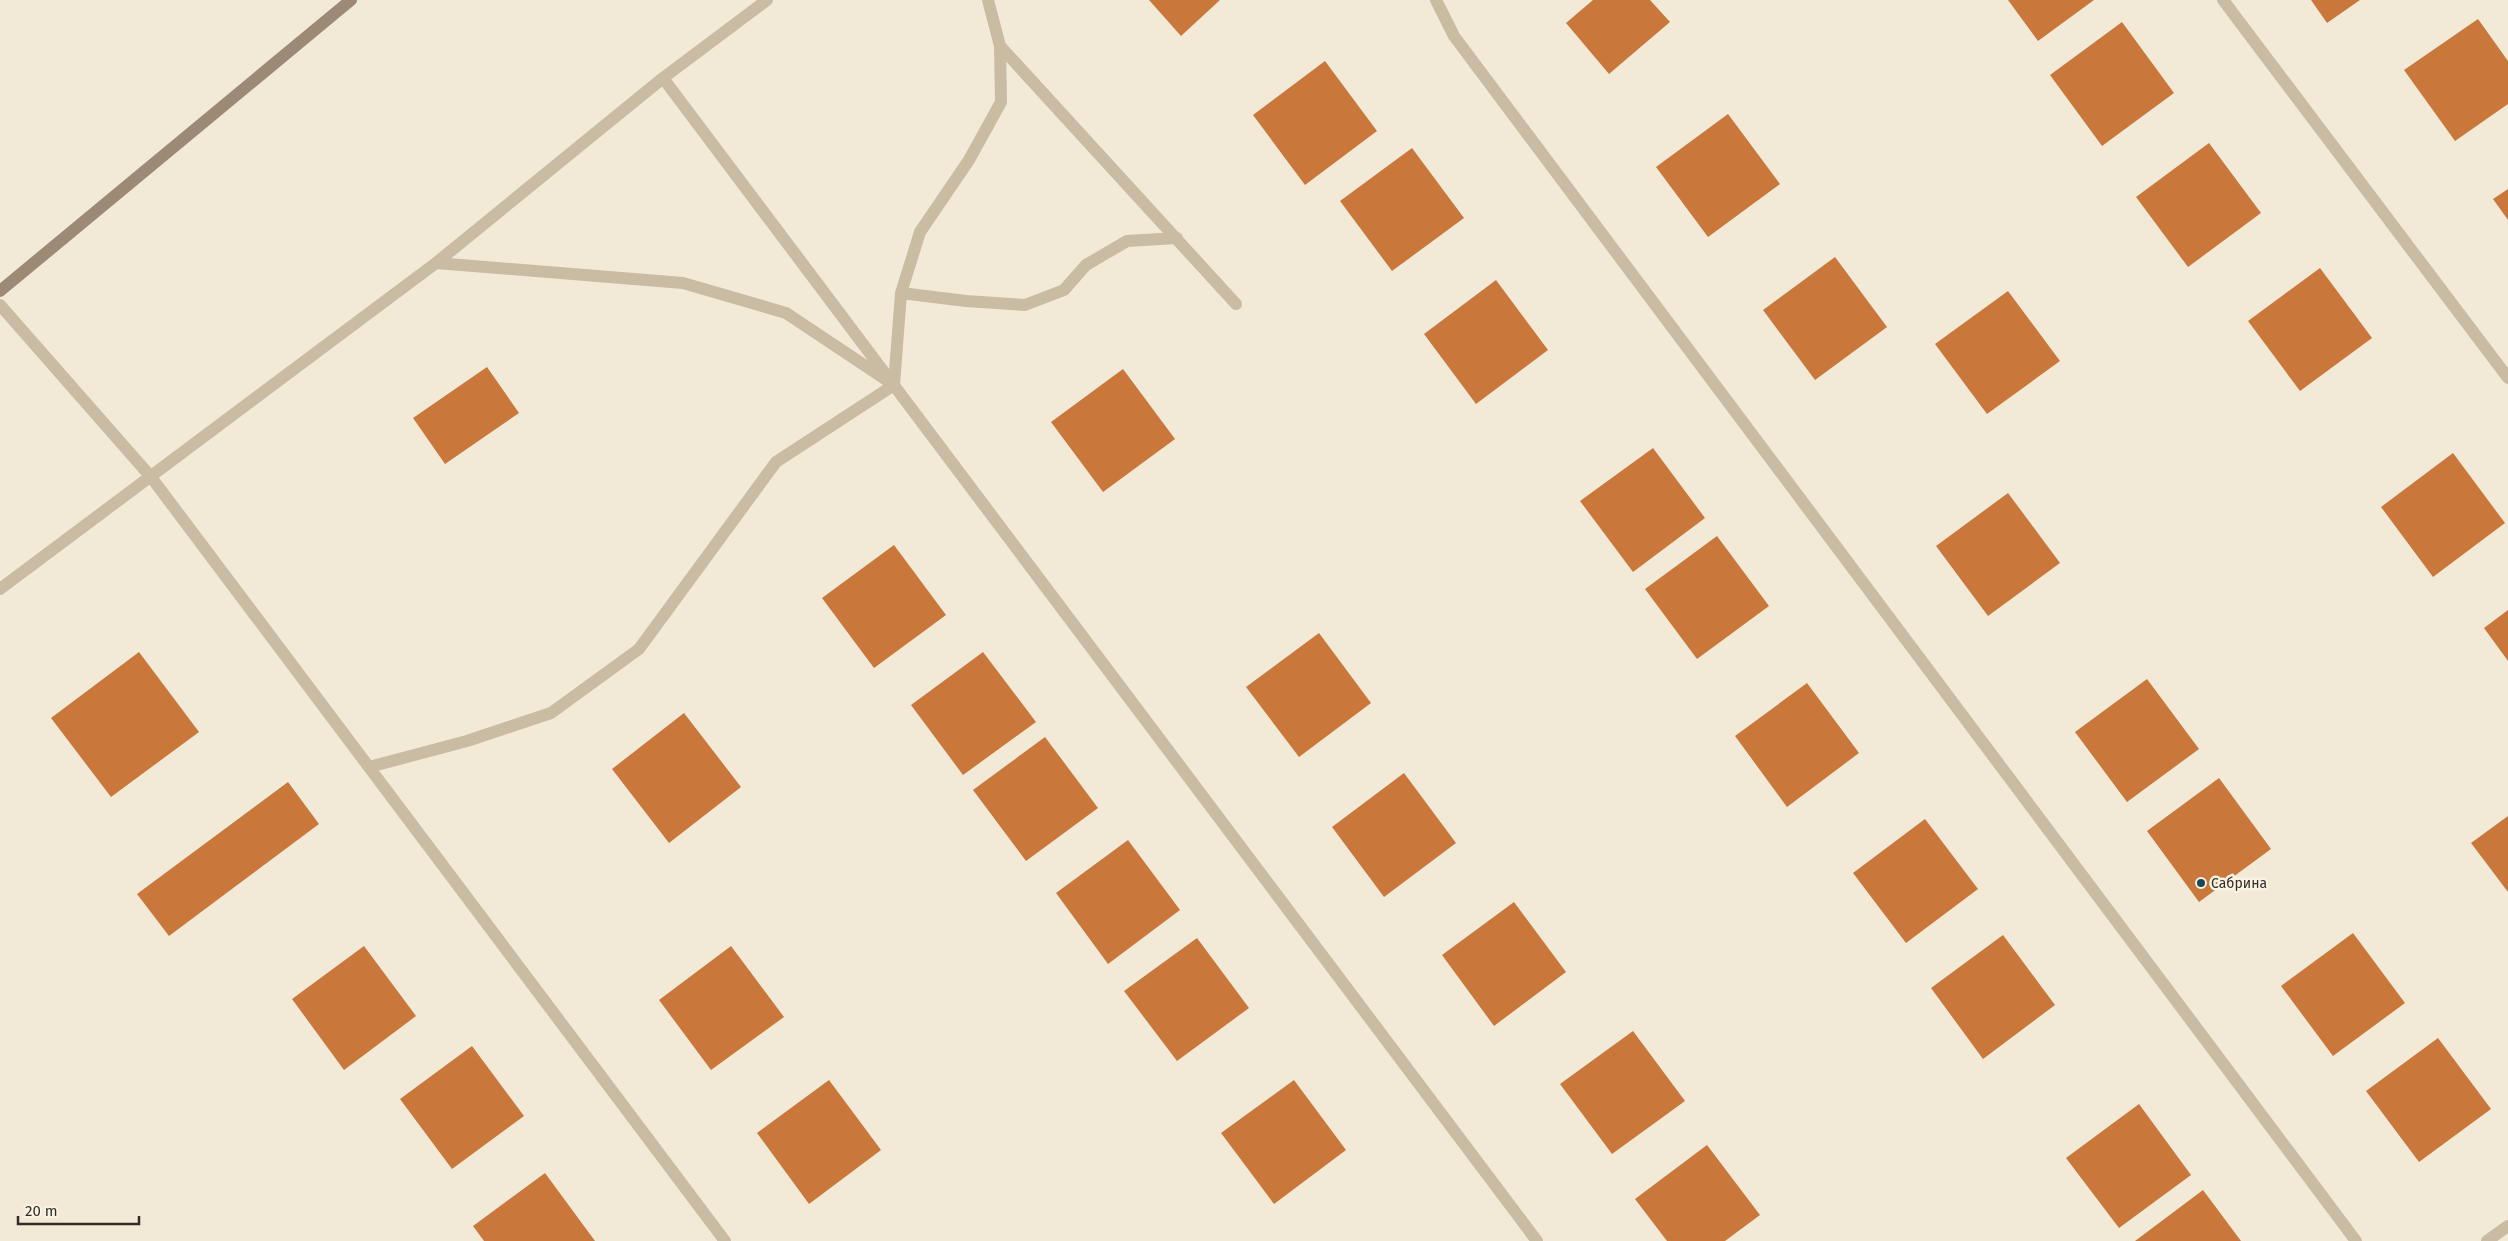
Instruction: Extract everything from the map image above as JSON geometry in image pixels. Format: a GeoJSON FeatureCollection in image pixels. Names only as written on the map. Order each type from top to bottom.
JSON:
{"type":"FeatureCollection","features":[{"type":"Feature","properties":{"kind":"main road"},"geometry":{"type":"LineString","coordinates":[[0,291],[351,0]]}},
{"type":"Feature","properties":{"kind":"street"},"geometry":{"type":"LineString","coordinates":[[0,590],[436,263],[662,78],[767,0]]}},
{"type":"Feature","properties":{"kind":"street"},"geometry":{"type":"LineString","coordinates":[[894,385],[901,293],[920,232],[968,160],[1001,102],[1000,46],[988,0]]}},
{"type":"Feature","properties":{"kind":"street"},"geometry":{"type":"LineString","coordinates":[[1436,0],[1454,36],[2356,1241]]}},
{"type":"Feature","properties":{"kind":"street"},"geometry":{"type":"LineString","coordinates":[[2223,0],[2508,378]]}},
{"type":"Feature","properties":{"kind":"street"},"geometry":{"type":"LineString","coordinates":[[1000,46],[1236,304]]}},
{"type":"Feature","properties":{"kind":"street"},"geometry":{"type":"LineString","coordinates":[[662,78],[1537,1241]]}},
{"type":"Feature","properties":{"kind":"street"},"geometry":{"type":"LineString","coordinates":[[901,293],[966,302],[1025,305],[1064,290],[1086,265],[1127,241],[1177,238]]}},
{"type":"Feature","properties":{"kind":"street"},"geometry":{"type":"LineString","coordinates":[[436,263],[683,284],[786,314],[894,385]]}},
{"type":"Feature","properties":{"kind":"street"},"geometry":{"type":"LineString","coordinates":[[0,305],[151,477],[725,1241]]}},
{"type":"Feature","properties":{"kind":"street"},"geometry":{"type":"LineString","coordinates":[[370,767],[467,741],[551,713],[631,655],[639,649],[776,462],[894,385]]}},
{"type":"Feature","properties":{"kind":"street"},"geometry":{"type":"LineString","coordinates":[[2487,1241],[2508,1226]]}},
{"type":"Feature","properties":{"kind":"building"},"geometry":{"type":"Polygon","coordinates":[[[1149,0],[1220,0],[1181,36],[1149,0]]]}},
{"type":"Feature","properties":{"kind":"building"},"geometry":{"type":"Polygon","coordinates":[[[1593,0],[1650,0],[1670,22],[1609,74],[1566,23],[1593,0]]]}},
{"type":"Feature","properties":{"kind":"building"},"geometry":{"type":"Polygon","coordinates":[[[2008,0],[2094,0],[2038,41],[2008,0]]]}},
{"type":"Feature","properties":{"kind":"building"},"geometry":{"type":"Polygon","coordinates":[[[2311,0],[2360,0],[2327,23],[2311,0]]]}},
{"type":"Feature","properties":{"kind":"building"},"geometry":{"type":"Polygon","coordinates":[[[2478,19],[2508,61],[2508,104],[2455,141],[2404,70],[2478,19]]]}},
{"type":"Feature","properties":{"kind":"building"},"geometry":{"type":"Polygon","coordinates":[[[2122,22],[2174,93],[2102,146],[2050,75],[2122,22]]]}},
{"type":"Feature","properties":{"kind":"building"},"geometry":{"type":"Polygon","coordinates":[[[1325,61],[1377,131],[1305,185],[1253,115],[1325,61]]]}},
{"type":"Feature","properties":{"kind":"building"},"geometry":{"type":"Polygon","coordinates":[[[1728,114],[1780,184],[1708,237],[1656,167],[1728,114]]]}},
{"type":"Feature","properties":{"kind":"building"},"geometry":{"type":"Polygon","coordinates":[[[2209,143],[2261,213],[2188,267],[2136,197],[2209,143]]]}},
{"type":"Feature","properties":{"kind":"building"},"geometry":{"type":"Polygon","coordinates":[[[1412,148],[1464,218],[1392,271],[1340,201],[1412,148]]]}},
{"type":"Feature","properties":{"kind":"building"},"geometry":{"type":"Polygon","coordinates":[[[2508,189],[2508,220],[2493,199],[2508,189]]]}},
{"type":"Feature","properties":{"kind":"building"},"geometry":{"type":"Polygon","coordinates":[[[1835,257],[1887,327],[1815,380],[1763,310],[1835,257]]]}},
{"type":"Feature","properties":{"kind":"building"},"geometry":{"type":"Polygon","coordinates":[[[2320,268],[2372,338],[2300,391],[2248,321],[2320,268]]]}},
{"type":"Feature","properties":{"kind":"building"},"geometry":{"type":"Polygon","coordinates":[[[1496,280],[1548,350],[1476,404],[1424,334],[1496,280]]]}},
{"type":"Feature","properties":{"kind":"building"},"geometry":{"type":"Polygon","coordinates":[[[2008,291],[2060,361],[1987,414],[1935,344],[2008,291]]]}},
{"type":"Feature","properties":{"kind":"building"},"geometry":{"type":"Polygon","coordinates":[[[487,367],[519,413],[445,464],[413,418],[487,367]]]}},
{"type":"Feature","properties":{"kind":"building"},"geometry":{"type":"Polygon","coordinates":[[[1123,369],[1175,439],[1103,492],[1051,422],[1123,369]]]}},
{"type":"Feature","properties":{"kind":"building"},"geometry":{"type":"Polygon","coordinates":[[[1653,448],[1705,518],[1633,572],[1580,501],[1653,448]]]}},
{"type":"Feature","properties":{"kind":"building"},"geometry":{"type":"Polygon","coordinates":[[[2453,453],[2505,523],[2433,577],[2381,507],[2453,453]]]}},
{"type":"Feature","properties":{"kind":"building"},"geometry":{"type":"Polygon","coordinates":[[[2008,493],[2060,563],[1988,616],[1936,546],[2008,493]]]}},
{"type":"Feature","properties":{"kind":"building"},"geometry":{"type":"Polygon","coordinates":[[[1717,536],[1769,606],[1697,659],[1645,589],[1717,536]]]}},
{"type":"Feature","properties":{"kind":"building"},"geometry":{"type":"Polygon","coordinates":[[[894,545],[946,615],[874,668],[822,598],[894,545]]]}},
{"type":"Feature","properties":{"kind":"building"},"geometry":{"type":"Polygon","coordinates":[[[2508,610],[2508,661],[2484,628],[2508,610]]]}},
{"type":"Feature","properties":{"kind":"building"},"geometry":{"type":"Polygon","coordinates":[[[1319,633],[1371,703],[1299,757],[1246,687],[1319,633]]]}},
{"type":"Feature","properties":{"kind":"building"},"geometry":{"type":"Polygon","coordinates":[[[139,652],[199,732],[111,797],[51,718],[139,652]]]}},
{"type":"Feature","properties":{"kind":"building"},"geometry":{"type":"Polygon","coordinates":[[[983,652],[1036,722],[963,775],[911,705],[983,652]]]}},
{"type":"Feature","properties":{"kind":"building"},"geometry":{"type":"Polygon","coordinates":[[[2147,679],[2199,749],[2127,802],[2075,732],[2147,679]]]}},
{"type":"Feature","properties":{"kind":"building"},"geometry":{"type":"Polygon","coordinates":[[[1807,683],[1859,753],[1787,807],[1735,736],[1807,683]]]}},
{"type":"Feature","properties":{"kind":"building"},"geometry":{"type":"Polygon","coordinates":[[[684,713],[741,787],[669,843],[612,769],[684,713]]]}},
{"type":"Feature","properties":{"kind":"building"},"geometry":{"type":"Polygon","coordinates":[[[1045,737],[1098,808],[1026,861],[973,790],[1045,737]]]}},
{"type":"Feature","properties":{"kind":"building"},"geometry":{"type":"Polygon","coordinates":[[[1404,773],[1456,843],[1384,897],[1332,827],[1404,773]]]}},
{"type":"Feature","properties":{"kind":"building"},"geometry":{"type":"Polygon","coordinates":[[[2219,778],[2271,849],[2199,902],[2147,831],[2219,778]]]}},
{"type":"Feature","properties":{"kind":"building"},"geometry":{"type":"Polygon","coordinates":[[[288,782],[319,824],[169,936],[137,894],[288,782]]]}},
{"type":"Feature","properties":{"kind":"building"},"geometry":{"type":"Polygon","coordinates":[[[2508,816],[2508,892],[2471,843],[2508,816]]]}},
{"type":"Feature","properties":{"kind":"building"},"geometry":{"type":"Polygon","coordinates":[[[1925,819],[1978,889],[1906,943],[1853,873],[1925,819]]]}},
{"type":"Feature","properties":{"kind":"building"},"geometry":{"type":"Polygon","coordinates":[[[1128,840],[1180,910],[1108,964],[1056,893],[1128,840]]]}},
{"type":"Feature","properties":{"kind":"building"},"geometry":{"type":"Polygon","coordinates":[[[1514,902],[1566,972],[1494,1026],[1442,955],[1514,902]]]}},
{"type":"Feature","properties":{"kind":"building"},"geometry":{"type":"Polygon","coordinates":[[[2353,933],[2405,1003],[2333,1056],[2281,986],[2353,933]]]}},
{"type":"Feature","properties":{"kind":"building"},"geometry":{"type":"Polygon","coordinates":[[[2003,935],[2055,1005],[1983,1059],[1931,988],[2003,935]]]}},
{"type":"Feature","properties":{"kind":"building"},"geometry":{"type":"Polygon","coordinates":[[[1197,938],[1249,1008],[1177,1061],[1124,991],[1197,938]]]}},
{"type":"Feature","properties":{"kind":"building"},"geometry":{"type":"Polygon","coordinates":[[[364,946],[416,1016],[344,1070],[292,999],[364,946]]]}},
{"type":"Feature","properties":{"kind":"building"},"geometry":{"type":"Polygon","coordinates":[[[731,946],[784,1017],[711,1070],[659,1000],[731,946]]]}},
{"type":"Feature","properties":{"kind":"building"},"geometry":{"type":"Polygon","coordinates":[[[1633,1031],[1685,1101],[1612,1154],[1560,1084],[1633,1031]]]}},
{"type":"Feature","properties":{"kind":"building"},"geometry":{"type":"Polygon","coordinates":[[[2438,1038],[2491,1109],[2419,1162],[2366,1091],[2438,1038]]]}},
{"type":"Feature","properties":{"kind":"building"},"geometry":{"type":"Polygon","coordinates":[[[472,1046],[524,1116],[452,1169],[400,1099],[472,1046]]]}},
{"type":"Feature","properties":{"kind":"building"},"geometry":{"type":"Polygon","coordinates":[[[829,1080],[881,1150],[809,1204],[757,1133],[829,1080]]]}},
{"type":"Feature","properties":{"kind":"building"},"geometry":{"type":"Polygon","coordinates":[[[1294,1080],[1346,1150],[1274,1204],[1221,1133],[1294,1080]]]}},
{"type":"Feature","properties":{"kind":"building"},"geometry":{"type":"Polygon","coordinates":[[[2139,1104],[2191,1175],[2119,1228],[2066,1158],[2139,1104]]]}},
{"type":"Feature","properties":{"kind":"building"},"geometry":{"type":"Polygon","coordinates":[[[1707,1145],[1760,1215],[1725,1241],[1667,1241],[1635,1199],[1707,1145]]]}},
{"type":"Feature","properties":{"kind":"building"},"geometry":{"type":"Polygon","coordinates":[[[545,1173],[595,1241],[484,1241],[473,1226],[545,1173]]]}},
{"type":"Feature","properties":{"kind":"building"},"geometry":{"type":"Polygon","coordinates":[[[2203,1190],[2241,1241],[2135,1241],[2203,1190]]]}},
{"type":"Feature","properties":{"kind":"place","name":"Сабрина"},"geometry":{"type":"Point","coordinates":[2201,883]}}]}
